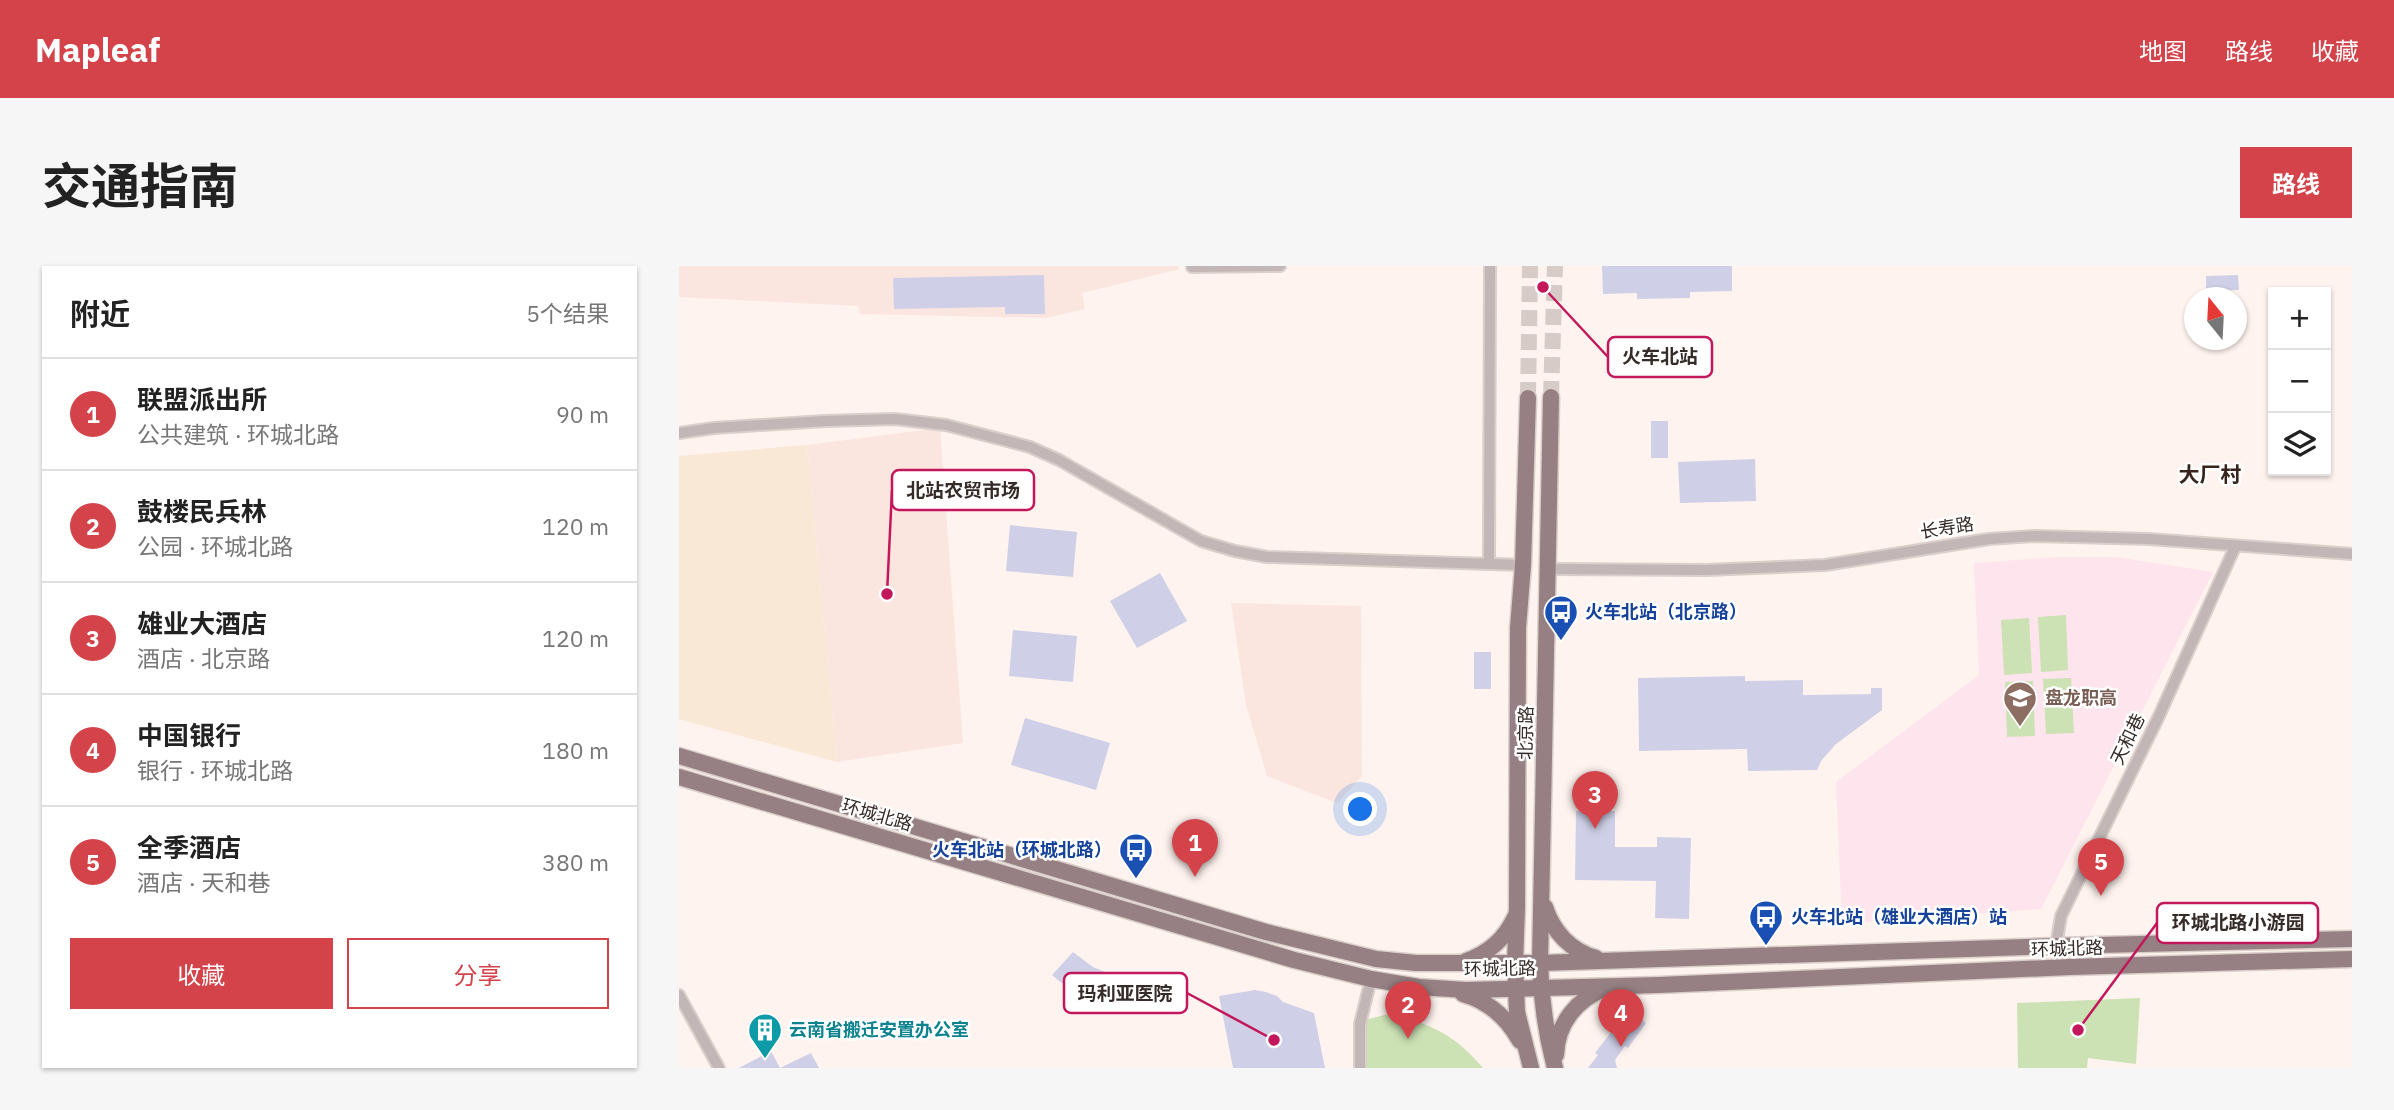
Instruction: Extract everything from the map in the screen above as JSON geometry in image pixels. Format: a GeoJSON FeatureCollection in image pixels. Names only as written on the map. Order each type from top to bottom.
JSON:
{"type":"FeatureCollection","features":[{"type":"Feature","properties":{"kind":"main road","name":"北京路"},"geometry":{"type":"LineString","coordinates":[[1551,397],[1541,988],[1556,1068]]}},
{"type":"Feature","properties":{"kind":"main road","name":"北京路"},"geometry":{"type":"LineString","coordinates":[[1528,398],[1523,565],[1518,628],[1515,963],[1517,1012],[1530,1065]]}},
{"type":"Feature","properties":{"kind":"main road","name":"环城北路"},"geometry":{"type":"LineString","coordinates":[[679,756],[1266,932],[1376,959],[1416,963],[1541,964],[2056,946],[2352,939]]}},
{"type":"Feature","properties":{"kind":"main road","name":"环城北路"},"geometry":{"type":"LineString","coordinates":[[679,777],[1294,960],[1371,979],[1440,988],[1466,990],[1617,986],[2070,967],[2352,960]]}},
{"type":"Feature","properties":{"kind":"main road"},"geometry":{"type":"LineString","coordinates":[[1543,899],[1551,922],[1562,938],[1588,956],[1609,961]]}},
{"type":"Feature","properties":{"kind":"main road"},"geometry":{"type":"LineString","coordinates":[[1458,964],[1495,946],[1509,929],[1517,908]]}},
{"type":"Feature","properties":{"kind":"main road"},"geometry":{"type":"LineString","coordinates":[[1556,1068],[1558,1038],[1567,1018],[1591,995],[1617,986]]}},
{"type":"Feature","properties":{"kind":"main road"},"geometry":{"type":"LineString","coordinates":[[1440,988],[1470,996],[1503,1017],[1518,1037],[1530,1065]]}},
{"type":"Feature","properties":{"kind":"street"},"geometry":{"type":"LineString","coordinates":[[1192,267],[1280,266]]}},
{"type":"Feature","properties":{"kind":"street"},"geometry":{"type":"LineString","coordinates":[[1489,564],[1490,266]]}},
{"type":"Feature","properties":{"kind":"street"},"geometry":{"type":"LineString","coordinates":[[679,433],[714,428],[895,418],[946,425],[1030,447],[1059,460],[1201,541],[1235,551],[1267,557],[1523,565]]}},
{"type":"Feature","properties":{"kind":"street","name":"长寿路"},"geometry":{"type":"LineString","coordinates":[[1548,569],[1706,569],[1825,565],[1989,539],[2035,536],[2149,539],[2352,554]]}},
{"type":"Feature","properties":{"kind":"street","name":"天和巷"},"geometry":{"type":"LineString","coordinates":[[2056,946],[2061,916],[2159,716],[2235,547]]}},
{"type":"Feature","properties":{"kind":"street"},"geometry":{"type":"LineString","coordinates":[[1360,1068],[1360,1024],[1371,979]]}},
{"type":"Feature","properties":{"kind":"street"},"geometry":{"type":"LineString","coordinates":[[679,995],[719,1068]]}},
{"type":"Feature","properties":{"kind":"shaded area"},"geometry":{"type":"Polygon","coordinates":[[[679,266],[1178,266],[1180,269],[1082,293],[1085,309],[1046,318],[860,314],[858,306],[679,297],[679,266]]]}},
{"type":"Feature","properties":{"kind":"shaded area"},"geometry":{"type":"Polygon","coordinates":[[[940,428],[963,743],[837,762],[807,445],[940,428]]]}},
{"type":"Feature","properties":{"kind":"shaded area"},"geometry":{"type":"Polygon","coordinates":[[[807,445],[837,762],[679,719],[679,456],[807,445]]]}},
{"type":"Feature","properties":{"kind":"shaded area","name":"盘龙职高"},"geometry":{"type":"Polygon","coordinates":[[[2058,557],[2116,557],[2213,572],[2041,909],[1842,924],[1836,782],[1979,675],[1974,563],[2058,557]]]}},
{"type":"Feature","properties":{"kind":"shaded area"},"geometry":{"type":"Polygon","coordinates":[[[1231,603],[1361,606],[1362,776],[1337,803],[1267,776],[1246,705],[1231,603]]]}},
{"type":"Feature","properties":{"kind":"green space"},"geometry":{"type":"Polygon","coordinates":[[[2066,615],[2068,670],[2041,672],[2038,617],[2066,615]]]}},
{"type":"Feature","properties":{"kind":"green space"},"geometry":{"type":"Polygon","coordinates":[[[2029,618],[2032,673],[2004,675],[2001,620],[2029,618]]]}},
{"type":"Feature","properties":{"kind":"green space"},"geometry":{"type":"Polygon","coordinates":[[[2071,678],[2074,733],[2046,734],[2043,679],[2071,678]]]}},
{"type":"Feature","properties":{"kind":"green space"},"geometry":{"type":"Polygon","coordinates":[[[2033,681],[2035,736],[2007,737],[2005,682],[2033,681]]]}},
{"type":"Feature","properties":{"kind":"green space"},"geometry":{"type":"Polygon","coordinates":[[[2140,998],[2136,1064],[2088,1058],[2087,1068],[2018,1068],[2017,1003],[2140,998]]]}},
{"type":"Feature","properties":{"kind":"green space"},"geometry":{"type":"Polygon","coordinates":[[[1392,1013],[1419,1022],[1452,1039],[1483,1068],[1367,1068],[1365,1020],[1392,1013]]]}},
{"type":"Feature","properties":{"kind":"building"},"geometry":{"type":"Polygon","coordinates":[[[1602,266],[1732,266],[1732,291],[1690,292],[1690,298],[1637,299],[1637,293],[1603,294],[1602,266]]]}},
{"type":"Feature","properties":{"kind":"building"},"geometry":{"type":"Polygon","coordinates":[[[1044,275],[1045,314],[1005,314],[1005,307],[894,309],[893,278],[1044,275]]]}},
{"type":"Feature","properties":{"kind":"building"},"geometry":{"type":"Polygon","coordinates":[[[2238,275],[2239,287],[2206,287],[2206,276],[2238,275]]]}},
{"type":"Feature","properties":{"kind":"building"},"geometry":{"type":"Polygon","coordinates":[[[1651,421],[1668,421],[1668,458],[1651,458],[1651,421]]]}},
{"type":"Feature","properties":{"kind":"building"},"geometry":{"type":"Polygon","coordinates":[[[1755,459],[1756,501],[1680,503],[1678,462],[1755,459]]]}},
{"type":"Feature","properties":{"kind":"building"},"geometry":{"type":"Polygon","coordinates":[[[1010,525],[1077,532],[1073,577],[1006,571],[1010,525]]]}},
{"type":"Feature","properties":{"kind":"building"},"geometry":{"type":"Polygon","coordinates":[[[1160,573],[1187,621],[1137,648],[1110,601],[1160,573]]]}},
{"type":"Feature","properties":{"kind":"building"},"geometry":{"type":"Polygon","coordinates":[[[1013,630],[1077,636],[1073,682],[1009,676],[1013,630]]]}},
{"type":"Feature","properties":{"kind":"building"},"geometry":{"type":"Polygon","coordinates":[[[1474,652],[1491,652],[1491,689],[1474,689],[1474,652]]]}},
{"type":"Feature","properties":{"kind":"building"},"geometry":{"type":"Polygon","coordinates":[[[1745,676],[1745,681],[1803,680],[1803,695],[1871,694],[1871,688],[1882,688],[1882,710],[1836,744],[1817,770],[1748,771],[1747,749],[1639,751],[1638,678],[1745,676]]]}},
{"type":"Feature","properties":{"kind":"building"},"geometry":{"type":"Polygon","coordinates":[[[1025,718],[1110,743],[1096,790],[1011,765],[1025,718]]]}},
{"type":"Feature","properties":{"kind":"building"},"geometry":{"type":"Polygon","coordinates":[[[1576,811],[1615,811],[1615,847],[1657,847],[1657,837],[1691,838],[1689,919],[1655,918],[1656,881],[1575,880],[1576,811]]]}},
{"type":"Feature","properties":{"kind":"building"},"geometry":{"type":"Polygon","coordinates":[[[1073,952],[1093,967],[1105,972],[1126,977],[1148,976],[1150,1007],[1108,1006],[1064,985],[1052,975],[1073,952]]]}},
{"type":"Feature","properties":{"kind":"building"},"geometry":{"type":"Polygon","coordinates":[[[1255,990],[1277,996],[1283,1002],[1314,1013],[1325,1068],[1233,1068],[1219,996],[1255,990]]]}},
{"type":"Feature","properties":{"kind":"building"},"geometry":{"type":"Polygon","coordinates":[[[1625,1018],[1640,1018],[1646,1023],[1628,1048],[1625,1046],[1615,1060],[1617,1068],[1588,1068],[1598,1055],[1595,1053],[1625,1018]]]}},
{"type":"Feature","properties":{"kind":"building"},"geometry":{"type":"Polygon","coordinates":[[[771,1051],[780,1068],[739,1068],[771,1051]]]}},
{"type":"Feature","properties":{"kind":"building"},"geometry":{"type":"Polygon","coordinates":[[[811,1053],[819,1068],[780,1068],[811,1053]]]}},
{"type":"Feature","properties":{"kind":"tunnel"},"geometry":{"type":"LineString","coordinates":[[1528,398],[1530,266]]}},
{"type":"Feature","properties":{"kind":"tunnel"},"geometry":{"type":"LineString","coordinates":[[1551,397],[1555,266]]}},
{"type":"Feature","properties":{"kind":"place","name":"火车北站"},"geometry":{"type":"Point","coordinates":[1543,287]}},
{"type":"Feature","properties":{"kind":"place","name":"北站农贸市场"},"geometry":{"type":"Point","coordinates":[887,594]}},
{"type":"Feature","properties":{"kind":"place","name":"火车北站（北京路）"},"geometry":{"type":"Point","coordinates":[1561,642]}},
{"type":"Feature","properties":{"kind":"place","name":"盘龙职高"},"geometry":{"type":"Point","coordinates":[2020,728]}},
{"type":"Feature","properties":{"kind":"place","name":"雄业大酒店"},"geometry":{"type":"Point","coordinates":[1595,829]}},
{"type":"Feature","properties":{"kind":"place","name":"联盟派出所"},"geometry":{"type":"Point","coordinates":[1195,877]}},
{"type":"Feature","properties":{"kind":"place","name":"火车北站（环城北路）"},"geometry":{"type":"Point","coordinates":[1136,880]}},
{"type":"Feature","properties":{"kind":"place","name":"全季酒店"},"geometry":{"type":"Point","coordinates":[2101,896]}},
{"type":"Feature","properties":{"kind":"place","name":"火车北站（雄业大酒店）站"},"geometry":{"type":"Point","coordinates":[1766,947]}},
{"type":"Feature","properties":{"kind":"place","name":"环城北路小游园"},"geometry":{"type":"Point","coordinates":[2078,1030]}},
{"type":"Feature","properties":{"kind":"place","name":"鼓楼民兵林"},"geometry":{"type":"Point","coordinates":[1408,1039]}},
{"type":"Feature","properties":{"kind":"place","name":"玛利亚医院"},"geometry":{"type":"Point","coordinates":[1274,1040]}},
{"type":"Feature","properties":{"kind":"place","name":"中国银行"},"geometry":{"type":"Point","coordinates":[1621,1047]}},
{"type":"Feature","properties":{"kind":"place","name":"云南省搬迁安置办公室"},"geometry":{"type":"Point","coordinates":[765,1060]}},
{"type":"Feature","properties":{"kind":"district","name":"大厂村"},"geometry":{"type":"Point","coordinates":[2210,475]}}]}
